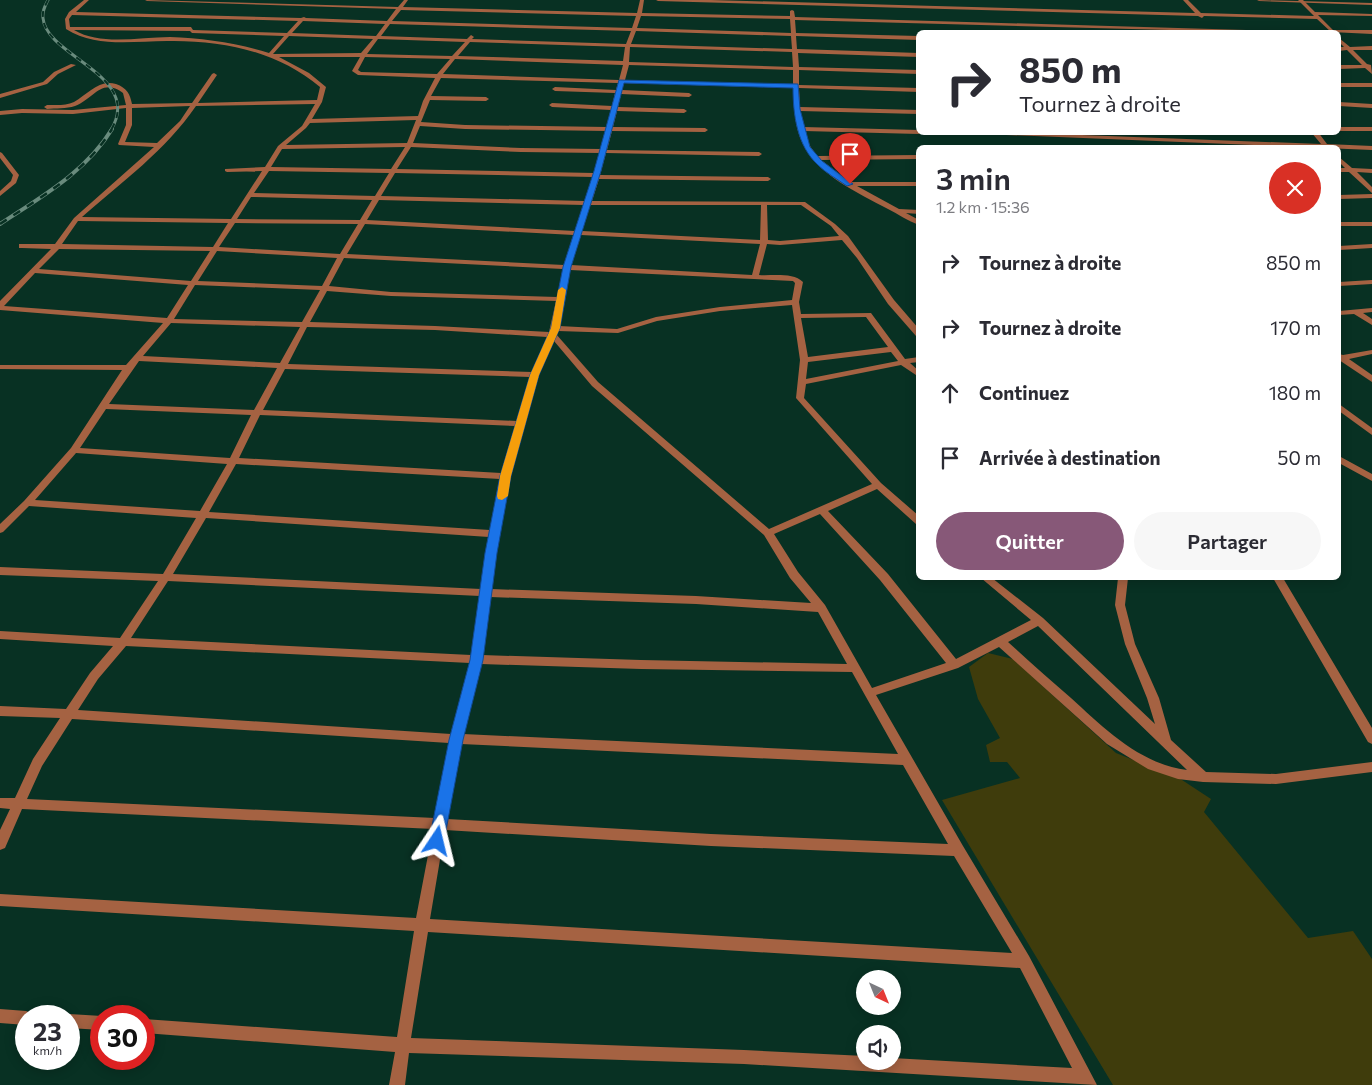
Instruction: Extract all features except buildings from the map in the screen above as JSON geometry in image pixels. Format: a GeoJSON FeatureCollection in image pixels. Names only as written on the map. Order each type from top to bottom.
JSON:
{"type":"FeatureCollection","features":[{"type":"Feature","properties":{"kind":"street"},"geometry":{"type":"LineString","coordinates":[[0,530],[74,450],[128,368],[169,321],[280,147],[300,131],[307,121],[319,102],[323,87],[312,76],[287,61],[238,47],[181,40],[90,37],[78,34],[68,28],[66,19],[88,0]]}},
{"type":"Feature","properties":{"kind":"street"},"geometry":{"type":"LineString","coordinates":[[147,0],[400,8],[489,8],[973,26],[1167,30]]}},
{"type":"Feature","properties":{"kind":"street"},"geometry":{"type":"LineString","coordinates":[[312,11],[322,0]]}},
{"type":"Feature","properties":{"kind":"street"},"geometry":{"type":"LineString","coordinates":[[406,0],[363,55],[355,70],[356,73],[916,90]]}},
{"type":"Feature","properties":{"kind":"street"},"geometry":{"type":"LineString","coordinates":[[397,1085],[422,924],[440,824],[456,740],[476,660],[494,534],[505,476],[534,375],[554,331],[567,267],[596,176],[622,81],[626,64],[627,46],[634,30],[642,0]]}},
{"type":"Feature","properties":{"kind":"street"},"geometry":{"type":"LineString","coordinates":[[658,0],[794,2],[964,9],[1200,15],[1372,15]]}},
{"type":"Feature","properties":{"kind":"street"},"geometry":{"type":"LineString","coordinates":[[960,0],[973,26]]}},
{"type":"Feature","properties":{"kind":"street"},"geometry":{"type":"LineString","coordinates":[[1185,0],[1215,30]]}},
{"type":"Feature","properties":{"kind":"street"},"geometry":{"type":"LineString","coordinates":[[1259,0],[1372,4]]}},
{"type":"Feature","properties":{"kind":"street"},"geometry":{"type":"LineString","coordinates":[[181,40],[220,1]]}},
{"type":"Feature","properties":{"kind":"street"},"geometry":{"type":"LineString","coordinates":[[1300,1],[1330,30]]}},
{"type":"Feature","properties":{"kind":"street"},"geometry":{"type":"LineString","coordinates":[[794,2],[796,109],[807,147],[818,161],[850,184],[916,221]]}},
{"type":"Feature","properties":{"kind":"street"},"geometry":{"type":"LineString","coordinates":[[0,844],[37,763],[94,676],[123,642],[166,576],[234,461],[257,413],[324,288],[408,145],[438,76],[469,41],[489,8]]}},
{"type":"Feature","properties":{"kind":"street"},"geometry":{"type":"LineString","coordinates":[[71,13],[207,12],[302,20],[916,38]]}},
{"type":"Feature","properties":{"kind":"street"},"geometry":{"type":"LineString","coordinates":[[271,55],[286,35],[307,15]]}},
{"type":"Feature","properties":{"kind":"street"},"geometry":{"type":"LineString","coordinates":[[68,28],[192,30],[286,35],[916,55]]}},
{"type":"Feature","properties":{"kind":"street"},"geometry":{"type":"LineString","coordinates":[[1341,32],[1372,32]]}},
{"type":"Feature","properties":{"kind":"street"},"geometry":{"type":"LineString","coordinates":[[1341,41],[1369,66],[1372,72]]}},
{"type":"Feature","properties":{"kind":"street"},"geometry":{"type":"LineString","coordinates":[[1341,49],[1372,48]]}},
{"type":"Feature","properties":{"kind":"street"},"geometry":{"type":"LineString","coordinates":[[271,55],[363,55],[916,72]]}},
{"type":"Feature","properties":{"kind":"street"},"geometry":{"type":"LineString","coordinates":[[0,96],[45,83],[56,73],[73,64]]}},
{"type":"Feature","properties":{"kind":"street"},"geometry":{"type":"LineString","coordinates":[[1341,66],[1369,66]]}},
{"type":"Feature","properties":{"kind":"street"},"geometry":{"type":"LineString","coordinates":[[214,75],[182,122],[76,219],[56,248],[0,308],[169,321],[618,331],[656,319],[720,309],[795,302]]}},
{"type":"Feature","properties":{"kind":"street"},"geometry":{"type":"LineString","coordinates":[[1341,85],[1372,85]]}},
{"type":"Feature","properties":{"kind":"street"},"geometry":{"type":"LineString","coordinates":[[0,114],[73,104],[96,88],[114,86],[126,92],[131,114],[129,130],[121,144],[160,144]]}},
{"type":"Feature","properties":{"kind":"street"},"geometry":{"type":"LineString","coordinates":[[555,89],[689,95]]}},
{"type":"Feature","properties":{"kind":"street"},"geometry":{"type":"LineString","coordinates":[[428,98],[486,99]]}},
{"type":"Feature","properties":{"kind":"street"},"geometry":{"type":"LineString","coordinates":[[22,111],[73,112],[130,106],[319,102]]}},
{"type":"Feature","properties":{"kind":"street"},"geometry":{"type":"LineString","coordinates":[[1341,104],[1372,106]]}},
{"type":"Feature","properties":{"kind":"street"},"geometry":{"type":"LineString","coordinates":[[552,106],[684,111]]}},
{"type":"Feature","properties":{"kind":"street"},"geometry":{"type":"LineString","coordinates":[[796,109],[916,112]]}},
{"type":"Feature","properties":{"kind":"street"},"geometry":{"type":"LineString","coordinates":[[307,121],[419,121],[465,127],[705,130]]}},
{"type":"Feature","properties":{"kind":"street"},"geometry":{"type":"LineString","coordinates":[[1341,128],[1372,129]]}},
{"type":"Feature","properties":{"kind":"street"},"geometry":{"type":"LineString","coordinates":[[801,130],[916,132]]}},
{"type":"Feature","properties":{"kind":"street"},"geometry":{"type":"LineString","coordinates":[[1044,135],[1049,145]]}},
{"type":"Feature","properties":{"kind":"street"},"geometry":{"type":"LineString","coordinates":[[1057,135],[1152,142],[1256,145]]}},
{"type":"Feature","properties":{"kind":"street"},"geometry":{"type":"LineString","coordinates":[[1316,135],[1324,145]]}},
{"type":"Feature","properties":{"kind":"street"},"geometry":{"type":"LineString","coordinates":[[280,147],[408,145],[759,154]]}},
{"type":"Feature","properties":{"kind":"street"},"geometry":{"type":"LineString","coordinates":[[1341,147],[1372,148]]}},
{"type":"Feature","properties":{"kind":"street"},"geometry":{"type":"LineString","coordinates":[[0,154],[16,175],[14,182],[0,194]]}},
{"type":"Feature","properties":{"kind":"street"},"geometry":{"type":"LineString","coordinates":[[818,161],[874,156],[916,157]]}},
{"type":"Feature","properties":{"kind":"street"},"geometry":{"type":"LineString","coordinates":[[1341,161],[1372,191]]}},
{"type":"Feature","properties":{"kind":"street"},"geometry":{"type":"LineString","coordinates":[[227,170],[267,169],[768,180]]}},
{"type":"Feature","properties":{"kind":"street"},"geometry":{"type":"LineString","coordinates":[[1341,170],[1372,171]]}},
{"type":"Feature","properties":{"kind":"street"},"geometry":{"type":"LineString","coordinates":[[850,184],[916,184]]}},
{"type":"Feature","properties":{"kind":"street"},"geometry":{"type":"LineString","coordinates":[[249,195],[588,203],[803,204],[833,225],[845,238],[890,302],[916,331]]}},
{"type":"Feature","properties":{"kind":"street"},"geometry":{"type":"LineString","coordinates":[[1341,197],[1372,196]]}},
{"type":"Feature","properties":{"kind":"street"},"geometry":{"type":"LineString","coordinates":[[755,276],[764,242],[764,204]]}},
{"type":"Feature","properties":{"kind":"street"},"geometry":{"type":"LineString","coordinates":[[898,211],[916,212]]}},
{"type":"Feature","properties":{"kind":"street"},"geometry":{"type":"LineString","coordinates":[[76,219],[362,222],[764,242],[810,242],[845,238]]}},
{"type":"Feature","properties":{"kind":"street"},"geometry":{"type":"LineString","coordinates":[[1341,224],[1372,224]]}},
{"type":"Feature","properties":{"kind":"street"},"geometry":{"type":"LineString","coordinates":[[22,246],[214,249],[795,279],[798,282],[795,302],[804,360],[803,382],[799,391],[800,398],[878,485],[916,519]]}},
{"type":"Feature","properties":{"kind":"street"},"geometry":{"type":"LineString","coordinates":[[1341,248],[1372,246]]}},
{"type":"Feature","properties":{"kind":"street"},"geometry":{"type":"LineString","coordinates":[[34,271],[192,283],[324,288],[391,294],[560,299]]}},
{"type":"Feature","properties":{"kind":"street"},"geometry":{"type":"LineString","coordinates":[[1341,284],[1372,282]]}},
{"type":"Feature","properties":{"kind":"street"},"geometry":{"type":"LineString","coordinates":[[1341,312],[1372,310]]}},
{"type":"Feature","properties":{"kind":"street"},"geometry":{"type":"LineString","coordinates":[[1355,311],[1372,323]]}},
{"type":"Feature","properties":{"kind":"street"},"geometry":{"type":"LineString","coordinates":[[798,316],[864,314],[869,317],[904,363],[916,373]]}},
{"type":"Feature","properties":{"kind":"street"},"geometry":{"type":"LineString","coordinates":[[554,331],[595,384],[768,533],[794,575],[821,608],[958,850],[1024,961],[1086,1081]]}},
{"type":"Feature","properties":{"kind":"street"},"geometry":{"type":"LineString","coordinates":[[804,360],[893,348]]}},
{"type":"Feature","properties":{"kind":"street"},"geometry":{"type":"LineString","coordinates":[[1341,357],[1372,352]]}},
{"type":"Feature","properties":{"kind":"street"},"geometry":{"type":"LineString","coordinates":[[136,358],[282,366],[534,375]]}},
{"type":"Feature","properties":{"kind":"street"},"geometry":{"type":"LineString","coordinates":[[1341,358],[1372,379]]}},
{"type":"Feature","properties":{"kind":"street"},"geometry":{"type":"LineString","coordinates":[[803,382],[916,360]]}},
{"type":"Feature","properties":{"kind":"street"},"geometry":{"type":"LineString","coordinates":[[0,367],[128,368]]}},
{"type":"Feature","properties":{"kind":"street"},"geometry":{"type":"LineString","coordinates":[[103,406],[520,424]]}},
{"type":"Feature","properties":{"kind":"street"},"geometry":{"type":"LineString","coordinates":[[1341,409],[1372,432]]}},
{"type":"Feature","properties":{"kind":"street"},"geometry":{"type":"LineString","coordinates":[[74,450],[505,476]]}},
{"type":"Feature","properties":{"kind":"street"},"geometry":{"type":"LineString","coordinates":[[1341,461],[1372,478]]}},
{"type":"Feature","properties":{"kind":"street"},"geometry":{"type":"LineString","coordinates":[[768,533],[878,485]]}},
{"type":"Feature","properties":{"kind":"street"},"geometry":{"type":"LineString","coordinates":[[27,503],[494,534]]}},
{"type":"Feature","properties":{"kind":"street"},"geometry":{"type":"LineString","coordinates":[[822,510],[884,577],[954,665]]}},
{"type":"Feature","properties":{"kind":"street"},"geometry":{"type":"LineString","coordinates":[[0,571],[166,576],[758,603],[821,608]]}},
{"type":"Feature","properties":{"kind":"street"},"geometry":{"type":"LineString","coordinates":[[988,580],[1039,621],[1203,777]]}},
{"type":"Feature","properties":{"kind":"street"},"geometry":{"type":"LineString","coordinates":[[1123,580],[1120,605],[1130,644],[1153,698],[1166,742]]}},
{"type":"Feature","properties":{"kind":"street"},"geometry":{"type":"LineString","coordinates":[[1279,580],[1372,739]]}},
{"type":"Feature","properties":{"kind":"street"},"geometry":{"type":"LineString","coordinates":[[869,693],[954,665],[1039,621]]}},
{"type":"Feature","properties":{"kind":"street"},"geometry":{"type":"LineString","coordinates":[[0,635],[476,660],[722,668],[855,668]]}},
{"type":"Feature","properties":{"kind":"street"},"geometry":{"type":"LineString","coordinates":[[1000,641],[1110,741],[1148,764],[1178,774],[1276,780],[1372,767]]}},
{"type":"Feature","properties":{"kind":"street"},"geometry":{"type":"LineString","coordinates":[[0,711],[456,740],[907,760]]}},
{"type":"Feature","properties":{"kind":"street"},"geometry":{"type":"LineString","coordinates":[[0,803],[440,824],[721,840],[958,850]]}},
{"type":"Feature","properties":{"kind":"street"},"geometry":{"type":"LineString","coordinates":[[0,900],[1024,961]]}},
{"type":"Feature","properties":{"kind":"street"},"geometry":{"type":"LineString","coordinates":[[0,1016],[15,1017]]}},
{"type":"Feature","properties":{"kind":"street"},"geometry":{"type":"LineString","coordinates":[[155,1027],[404,1045],[744,1057],[1086,1081]]}},
{"type":"Feature","properties":{"kind":"shaded area"},"geometry":{"type":"Polygon","coordinates":[[[988,653],[1013,659],[1116,753],[1179,778],[1211,799],[1204,812],[1308,938],[1353,931],[1372,959],[1372,1085],[1113,1085],[942,800],[1020,778],[1007,762],[990,762],[986,745],[1000,738],[978,699],[969,667],[988,653]]]}},
{"type":"Feature","properties":{"kind":"railway"},"geometry":{"type":"LineString","coordinates":[[48,0],[43,15],[48,32],[105,81],[115,95],[118,111],[111,130]]}},
{"type":"Feature","properties":{"kind":"railway"},"geometry":{"type":"LineString","coordinates":[[0,224],[76,171],[112,129]]}},
{"type":"Feature","properties":{"kind":"slow traffic"},"geometry":{"type":"LineString","coordinates":[[502,496],[505,476],[534,375],[556,328],[562,290]]}},
{"type":"Feature","properties":{"kind":"route"},"geometry":{"type":"LineString","coordinates":[[437,841],[456,740],[476,660],[491,553],[505,476],[534,375],[556,328],[567,267],[598,171],[622,81],[796,86],[796,109],[807,147],[820,163],[850,184]]}}]}
